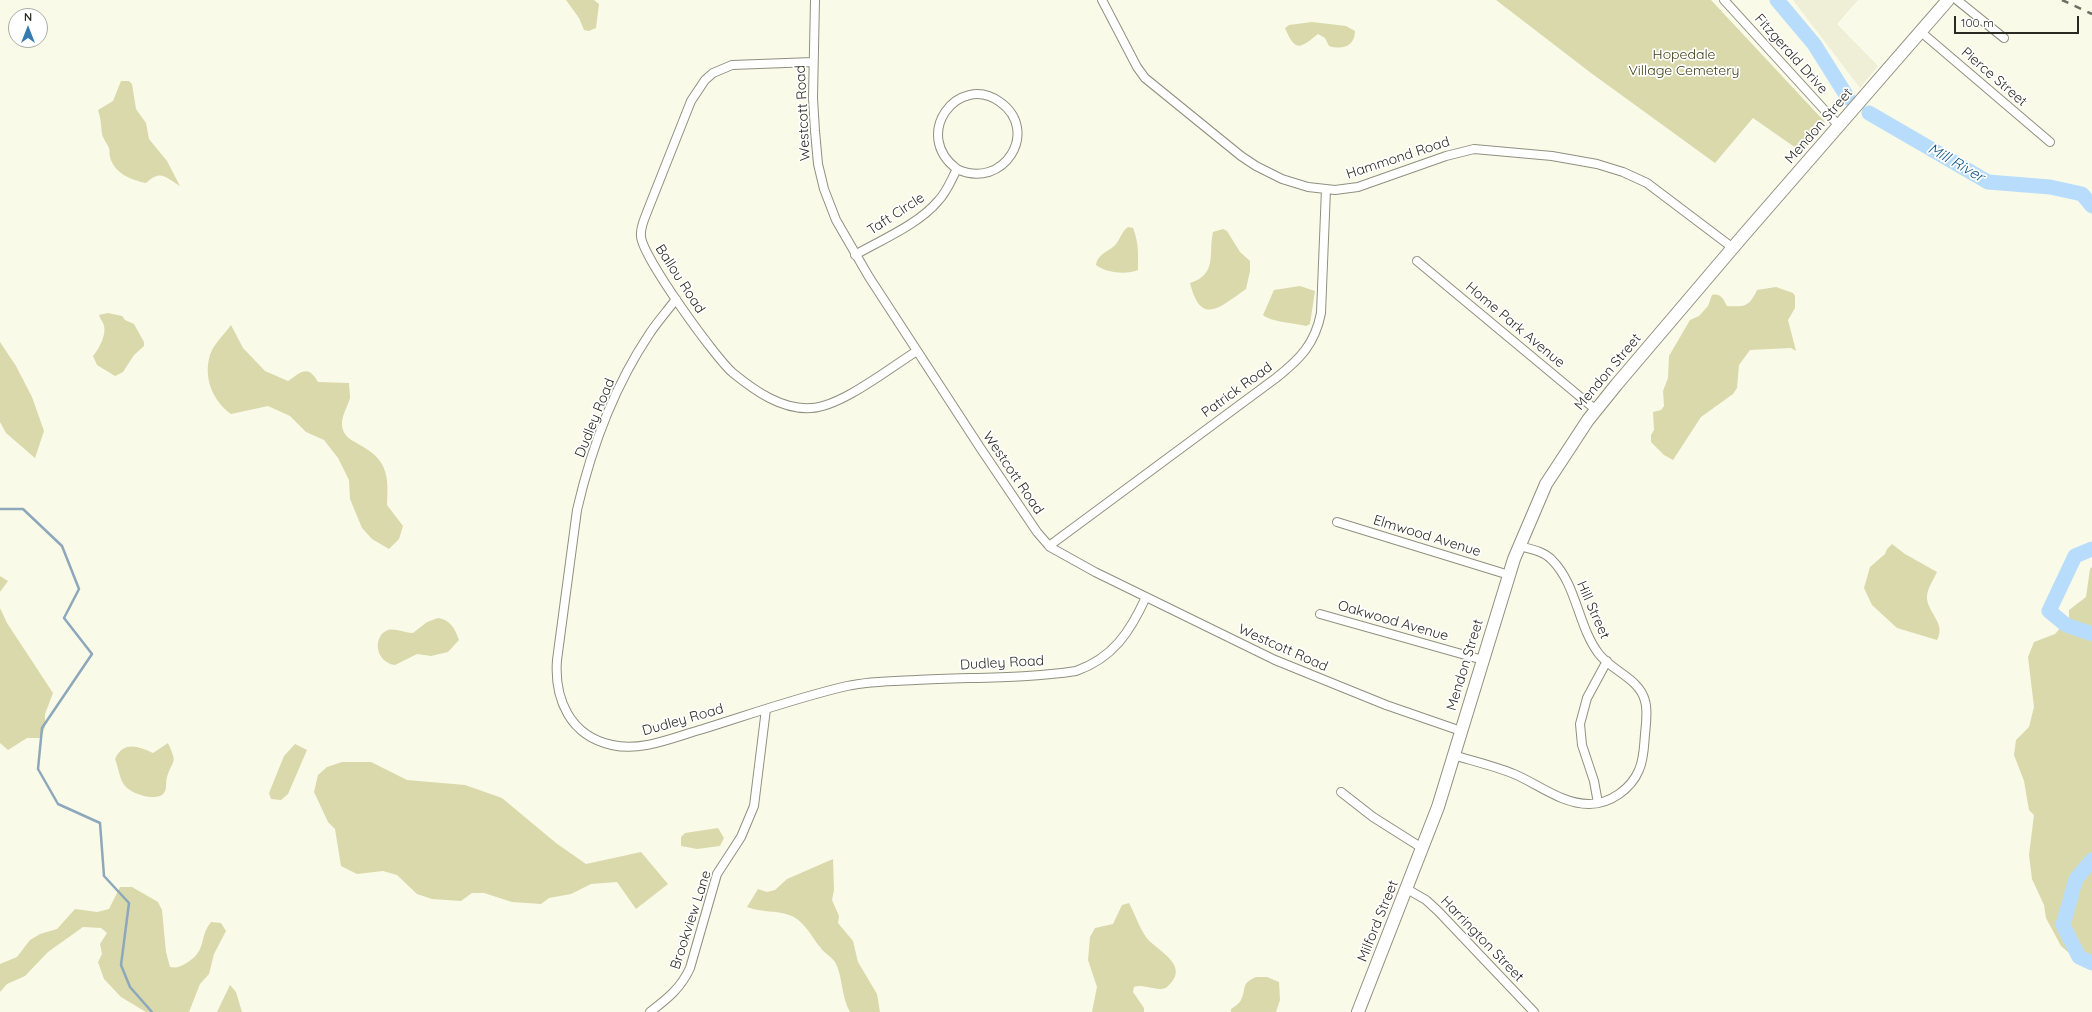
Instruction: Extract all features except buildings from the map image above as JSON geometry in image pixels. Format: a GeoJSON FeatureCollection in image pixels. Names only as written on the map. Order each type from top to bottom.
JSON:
{"type":"FeatureCollection","features":[{"type":"Feature","properties":{"kind":"main road","name":"Mendon Street"},"geometry":{"type":"LineString","coordinates":[[1424,845],[1454,755],[1482,660],[1519,546],[1546,484],[1565,452],[1596,410],[1733,248],[1948,0]]}},
{"type":"Feature","properties":{"kind":"main road","name":"Milford Street"},"geometry":{"type":"LineString","coordinates":[[1358,1012],[1424,845]]}},
{"type":"Feature","properties":{"kind":"street","name":"Westcott Road"},"geometry":{"type":"LineString","coordinates":[[816,0],[813,98],[818,164],[824,189],[836,220],[855,255],[917,351],[1020,508],[1049,546],[1065,557],[1319,680],[1461,731]]}},
{"type":"Feature","properties":{"kind":"street","name":"Hammond Road"},"geometry":{"type":"LineString","coordinates":[[1102,0],[1145,78],[1256,166],[1282,179],[1308,187],[1326,189],[1358,187],[1446,156],[1474,149],[1552,156],[1597,164],[1623,172],[1647,183],[1733,248]]}},
{"type":"Feature","properties":{"kind":"street","name":"Fitzgerald Drive"},"geometry":{"type":"LineString","coordinates":[[1724,0],[1839,126]]}},
{"type":"Feature","properties":{"kind":"street"},"geometry":{"type":"LineString","coordinates":[[1957,0],[2004,38]]}},
{"type":"Feature","properties":{"kind":"street","name":"Pierce Street"},"geometry":{"type":"LineString","coordinates":[[1921,32],[2050,142]]}},
{"type":"Feature","properties":{"kind":"street","name":"Ballou Road"},"geometry":{"type":"LineString","coordinates":[[813,62],[745,64],[724,67],[705,80],[695,95],[647,212],[640,236],[643,245],[655,270],[731,372],[758,392],[793,407],[820,407],[844,397],[917,351]]}},
{"type":"Feature","properties":{"kind":"street"},"geometry":{"type":"LineString","coordinates":[[970,96],[984,96],[1000,102],[1012,115],[1017,130],[1016,146],[1010,157],[1002,166],[988,173],[972,174],[957,169],[946,160],[940,148],[938,130],[944,113],[957,100],[970,96]]}},
{"type":"Feature","properties":{"kind":"street","name":"Taft Circle"},"geometry":{"type":"LineString","coordinates":[[855,255],[926,213],[944,194],[957,169]]}},
{"type":"Feature","properties":{"kind":"street","name":"Patrick Road"},"geometry":{"type":"LineString","coordinates":[[1049,546],[1276,378],[1308,348],[1319,326],[1321,313],[1326,189]]}},
{"type":"Feature","properties":{"kind":"street","name":"Home Park Avenue"},"geometry":{"type":"LineString","coordinates":[[1417,260],[1596,410]]}},
{"type":"Feature","properties":{"kind":"street","name":"Dudley Road"},"geometry":{"type":"LineString","coordinates":[[676,299],[650,334],[622,383],[599,438],[582,490],[574,529],[557,660],[558,689],[564,708],[580,728],[602,742],[619,746],[644,746],[766,709],[861,683],[1076,670],[1096,663],[1117,646],[1134,621],[1146,597]]}},
{"type":"Feature","properties":{"kind":"street","name":"Elmwood Avenue"},"geometry":{"type":"LineString","coordinates":[[1337,522],[1509,574]]}},
{"type":"Feature","properties":{"kind":"street","name":"Hill Street"},"geometry":{"type":"LineString","coordinates":[[1454,755],[1513,773],[1569,801],[1590,804],[1598,803],[1617,795],[1627,788],[1640,769],[1646,714],[1645,701],[1642,693],[1634,684],[1600,655],[1558,567],[1546,555],[1519,546]]}},
{"type":"Feature","properties":{"kind":"street","name":"Oakwood Avenue"},"geometry":{"type":"LineString","coordinates":[[1320,614],[1482,660]]}},
{"type":"Feature","properties":{"kind":"street"},"geometry":{"type":"LineString","coordinates":[[1598,803],[1594,781],[1582,745],[1580,724],[1587,698],[1607,661]]}},
{"type":"Feature","properties":{"kind":"street","name":"Brookview Lane"},"geometry":{"type":"LineString","coordinates":[[650,1012],[669,997],[685,980],[690,968],[717,874],[748,824],[754,806],[766,709]]}},
{"type":"Feature","properties":{"kind":"street"},"geometry":{"type":"LineString","coordinates":[[1341,792],[1374,817],[1424,845]]}},
{"type":"Feature","properties":{"kind":"street","name":"Harrington Street"},"geometry":{"type":"LineString","coordinates":[[1407,889],[1434,907],[1534,1012]]}},
{"type":"Feature","properties":{"kind":"shaded area"},"geometry":{"type":"Polygon","coordinates":[[[1793,0],[1858,0],[1837,24],[1878,66],[1860,88],[1793,0]]]}},
{"type":"Feature","properties":{"kind":"green space"},"geometry":{"type":"Polygon","coordinates":[[[566,0],[594,0],[599,4],[596,28],[589,31],[584,30],[579,18],[566,0]]]}},
{"type":"Feature","properties":{"kind":"green space","name":"Hopedale Village Cemetery"},"geometry":{"type":"Polygon","coordinates":[[[1496,0],[1711,0],[1825,122],[1803,153],[1753,118],[1715,163],[1591,73],[1496,0]]]}},
{"type":"Feature","properties":{"kind":"green space"},"geometry":{"type":"Polygon","coordinates":[[[1312,22],[1346,26],[1355,31],[1353,41],[1346,46],[1338,48],[1329,46],[1325,38],[1318,34],[1307,43],[1298,46],[1295,44],[1285,28],[1289,25],[1312,22]]]}},
{"type":"Feature","properties":{"kind":"green space"},"geometry":{"type":"Polygon","coordinates":[[[121,81],[129,81],[132,84],[136,109],[146,123],[149,139],[167,161],[180,186],[167,177],[159,175],[146,183],[129,178],[119,171],[112,163],[109,148],[103,138],[98,110],[113,101],[121,81]]]}},
{"type":"Feature","properties":{"kind":"green space"},"geometry":{"type":"Polygon","coordinates":[[[1128,227],[1133,228],[1136,239],[1138,249],[1138,270],[1122,273],[1105,270],[1096,265],[1101,255],[1116,244],[1128,227]]]}},
{"type":"Feature","properties":{"kind":"green space"},"geometry":{"type":"Polygon","coordinates":[[[1223,229],[1227,231],[1240,252],[1250,261],[1250,271],[1246,289],[1220,307],[1206,309],[1200,305],[1194,297],[1190,283],[1199,279],[1205,274],[1210,262],[1213,232],[1223,229]]]}},
{"type":"Feature","properties":{"kind":"green space"},"geometry":{"type":"Polygon","coordinates":[[[1300,286],[1315,291],[1310,324],[1306,326],[1283,322],[1263,315],[1274,290],[1300,286]]]}},
{"type":"Feature","properties":{"kind":"green space"},"geometry":{"type":"Polygon","coordinates":[[[1776,287],[1793,293],[1795,296],[1795,308],[1788,320],[1796,351],[1791,348],[1750,350],[1739,365],[1737,388],[1733,394],[1701,417],[1673,460],[1664,455],[1651,442],[1651,435],[1654,430],[1653,412],[1661,410],[1664,406],[1663,391],[1668,378],[1669,356],[1690,320],[1699,316],[1708,306],[1712,295],[1720,296],[1727,306],[1742,306],[1749,303],[1757,290],[1776,287]]]}},
{"type":"Feature","properties":{"kind":"green space"},"geometry":{"type":"Polygon","coordinates":[[[108,313],[122,316],[125,320],[134,324],[144,342],[144,346],[134,355],[123,372],[115,376],[97,365],[93,356],[104,336],[104,327],[99,315],[108,313]]]}},
{"type":"Feature","properties":{"kind":"green space"},"geometry":{"type":"Polygon","coordinates":[[[231,325],[243,348],[265,371],[288,381],[304,371],[308,371],[318,382],[349,383],[350,398],[342,422],[343,430],[349,438],[375,456],[384,468],[388,494],[387,505],[403,526],[399,539],[389,549],[372,539],[362,528],[350,499],[349,480],[338,458],[324,440],[306,432],[290,416],[268,406],[231,414],[215,397],[208,375],[210,354],[231,325]]]}},
{"type":"Feature","properties":{"kind":"green space"},"geometry":{"type":"Polygon","coordinates":[[[0,342],[16,366],[32,397],[44,431],[35,458],[6,433],[0,422],[0,342]]]}},
{"type":"Feature","properties":{"kind":"green space"},"geometry":{"type":"Polygon","coordinates":[[[1892,544],[1905,554],[1937,572],[1929,588],[1927,599],[1940,629],[1937,640],[1897,628],[1872,605],[1864,588],[1870,567],[1885,554],[1887,549],[1892,544]]]}},
{"type":"Feature","properties":{"kind":"green space"},"geometry":{"type":"Polygon","coordinates":[[[2092,567],[2092,967],[2078,961],[2061,946],[2046,918],[2044,905],[2032,879],[2029,855],[2034,815],[2029,810],[2024,781],[2014,755],[2016,740],[2029,727],[2034,707],[2028,657],[2034,642],[2055,634],[2069,618],[2069,610],[2086,597],[2090,569],[2092,567]]]}},
{"type":"Feature","properties":{"kind":"green space"},"geometry":{"type":"Polygon","coordinates":[[[0,576],[8,581],[0,592],[0,576]]]}},
{"type":"Feature","properties":{"kind":"green space"},"geometry":{"type":"Polygon","coordinates":[[[0,608],[7,623],[53,693],[45,714],[45,727],[41,738],[27,738],[8,750],[0,743],[0,608]]]}},
{"type":"Feature","properties":{"kind":"green space"},"geometry":{"type":"Polygon","coordinates":[[[438,618],[446,621],[452,626],[459,640],[448,652],[431,656],[417,654],[395,665],[388,663],[383,659],[378,648],[378,642],[383,633],[388,630],[397,630],[413,633],[427,622],[438,618]]]}},
{"type":"Feature","properties":{"kind":"green space"},"geometry":{"type":"Polygon","coordinates":[[[168,743],[174,761],[167,777],[166,789],[164,793],[158,797],[152,797],[135,793],[126,787],[123,783],[115,759],[119,753],[127,747],[137,747],[153,753],[168,743]]]}},
{"type":"Feature","properties":{"kind":"green space"},"geometry":{"type":"Polygon","coordinates":[[[295,744],[307,750],[288,794],[281,800],[271,799],[269,793],[284,756],[295,744]]]}},
{"type":"Feature","properties":{"kind":"green space"},"geometry":{"type":"Polygon","coordinates":[[[342,762],[371,762],[407,780],[465,785],[502,798],[556,843],[586,864],[641,852],[668,884],[636,909],[617,882],[591,884],[571,894],[549,898],[541,904],[512,902],[484,893],[472,893],[461,901],[432,899],[417,894],[397,875],[383,871],[357,874],[341,866],[335,829],[328,822],[314,792],[318,775],[327,767],[342,762]]]}},
{"type":"Feature","properties":{"kind":"green space"},"geometry":{"type":"Polygon","coordinates":[[[718,828],[724,838],[720,846],[697,849],[681,846],[681,837],[685,833],[718,828]]]}},
{"type":"Feature","properties":{"kind":"green space"},"geometry":{"type":"Polygon","coordinates":[[[833,859],[834,890],[832,900],[839,916],[838,923],[853,941],[858,962],[877,994],[880,1012],[850,1012],[845,1000],[838,968],[835,962],[822,949],[803,924],[794,917],[784,913],[758,910],[747,907],[758,889],[767,892],[775,890],[787,879],[833,859]]]}},
{"type":"Feature","properties":{"kind":"green space"},"geometry":{"type":"Polygon","coordinates":[[[120,887],[132,887],[158,902],[162,910],[166,952],[170,967],[179,967],[197,954],[207,928],[211,922],[221,923],[226,931],[214,954],[209,974],[200,984],[189,1012],[146,1012],[121,997],[104,979],[98,962],[102,954],[100,944],[107,933],[101,928],[83,927],[48,952],[25,976],[7,984],[0,992],[0,964],[17,957],[30,940],[40,934],[57,929],[75,909],[97,912],[109,909],[120,887]]]}},
{"type":"Feature","properties":{"kind":"green space"},"geometry":{"type":"Polygon","coordinates":[[[1129,903],[1146,937],[1170,959],[1174,965],[1176,972],[1174,979],[1164,989],[1142,986],[1134,987],[1133,992],[1144,1008],[1144,1012],[1092,1012],[1097,987],[1088,960],[1090,937],[1095,928],[1113,924],[1122,905],[1129,903]]]}},
{"type":"Feature","properties":{"kind":"green space"},"geometry":{"type":"Polygon","coordinates":[[[1256,977],[1267,977],[1279,982],[1280,1000],[1276,1012],[1231,1012],[1231,1009],[1241,1000],[1246,984],[1256,977]]]}},
{"type":"Feature","properties":{"kind":"green space"},"geometry":{"type":"Polygon","coordinates":[[[230,985],[236,992],[242,1012],[217,1012],[230,985]]]}},
{"type":"Feature","properties":{"kind":"waterway","name":"Mill River"},"geometry":{"type":"LineString","coordinates":[[1777,0],[1814,44],[1848,98]]}},
{"type":"Feature","properties":{"kind":"waterway","name":"Mill River"},"geometry":{"type":"LineString","coordinates":[[1869,113],[1988,182],[2050,187],[2082,194],[2092,206]]}},
{"type":"Feature","properties":{"kind":"waterway"},"geometry":{"type":"LineString","coordinates":[[0,509],[23,509],[62,546],[79,589],[64,618],[92,654],[42,728],[38,769],[58,804],[100,823],[104,876],[129,903],[121,965],[130,987],[152,1012]]}},
{"type":"Feature","properties":{"kind":"waterway","name":"Mill River"},"geometry":{"type":"LineString","coordinates":[[2092,549],[2075,556],[2049,611],[2066,625],[2092,634]]}},
{"type":"Feature","properties":{"kind":"waterway","name":"Mill River"},"geometry":{"type":"LineString","coordinates":[[2092,860],[2076,879],[2063,925],[2079,957],[2092,963]]}},
{"type":"Feature","properties":{"kind":"railway"},"geometry":{"type":"LineString","coordinates":[[2062,0],[2092,14]]}}]}
